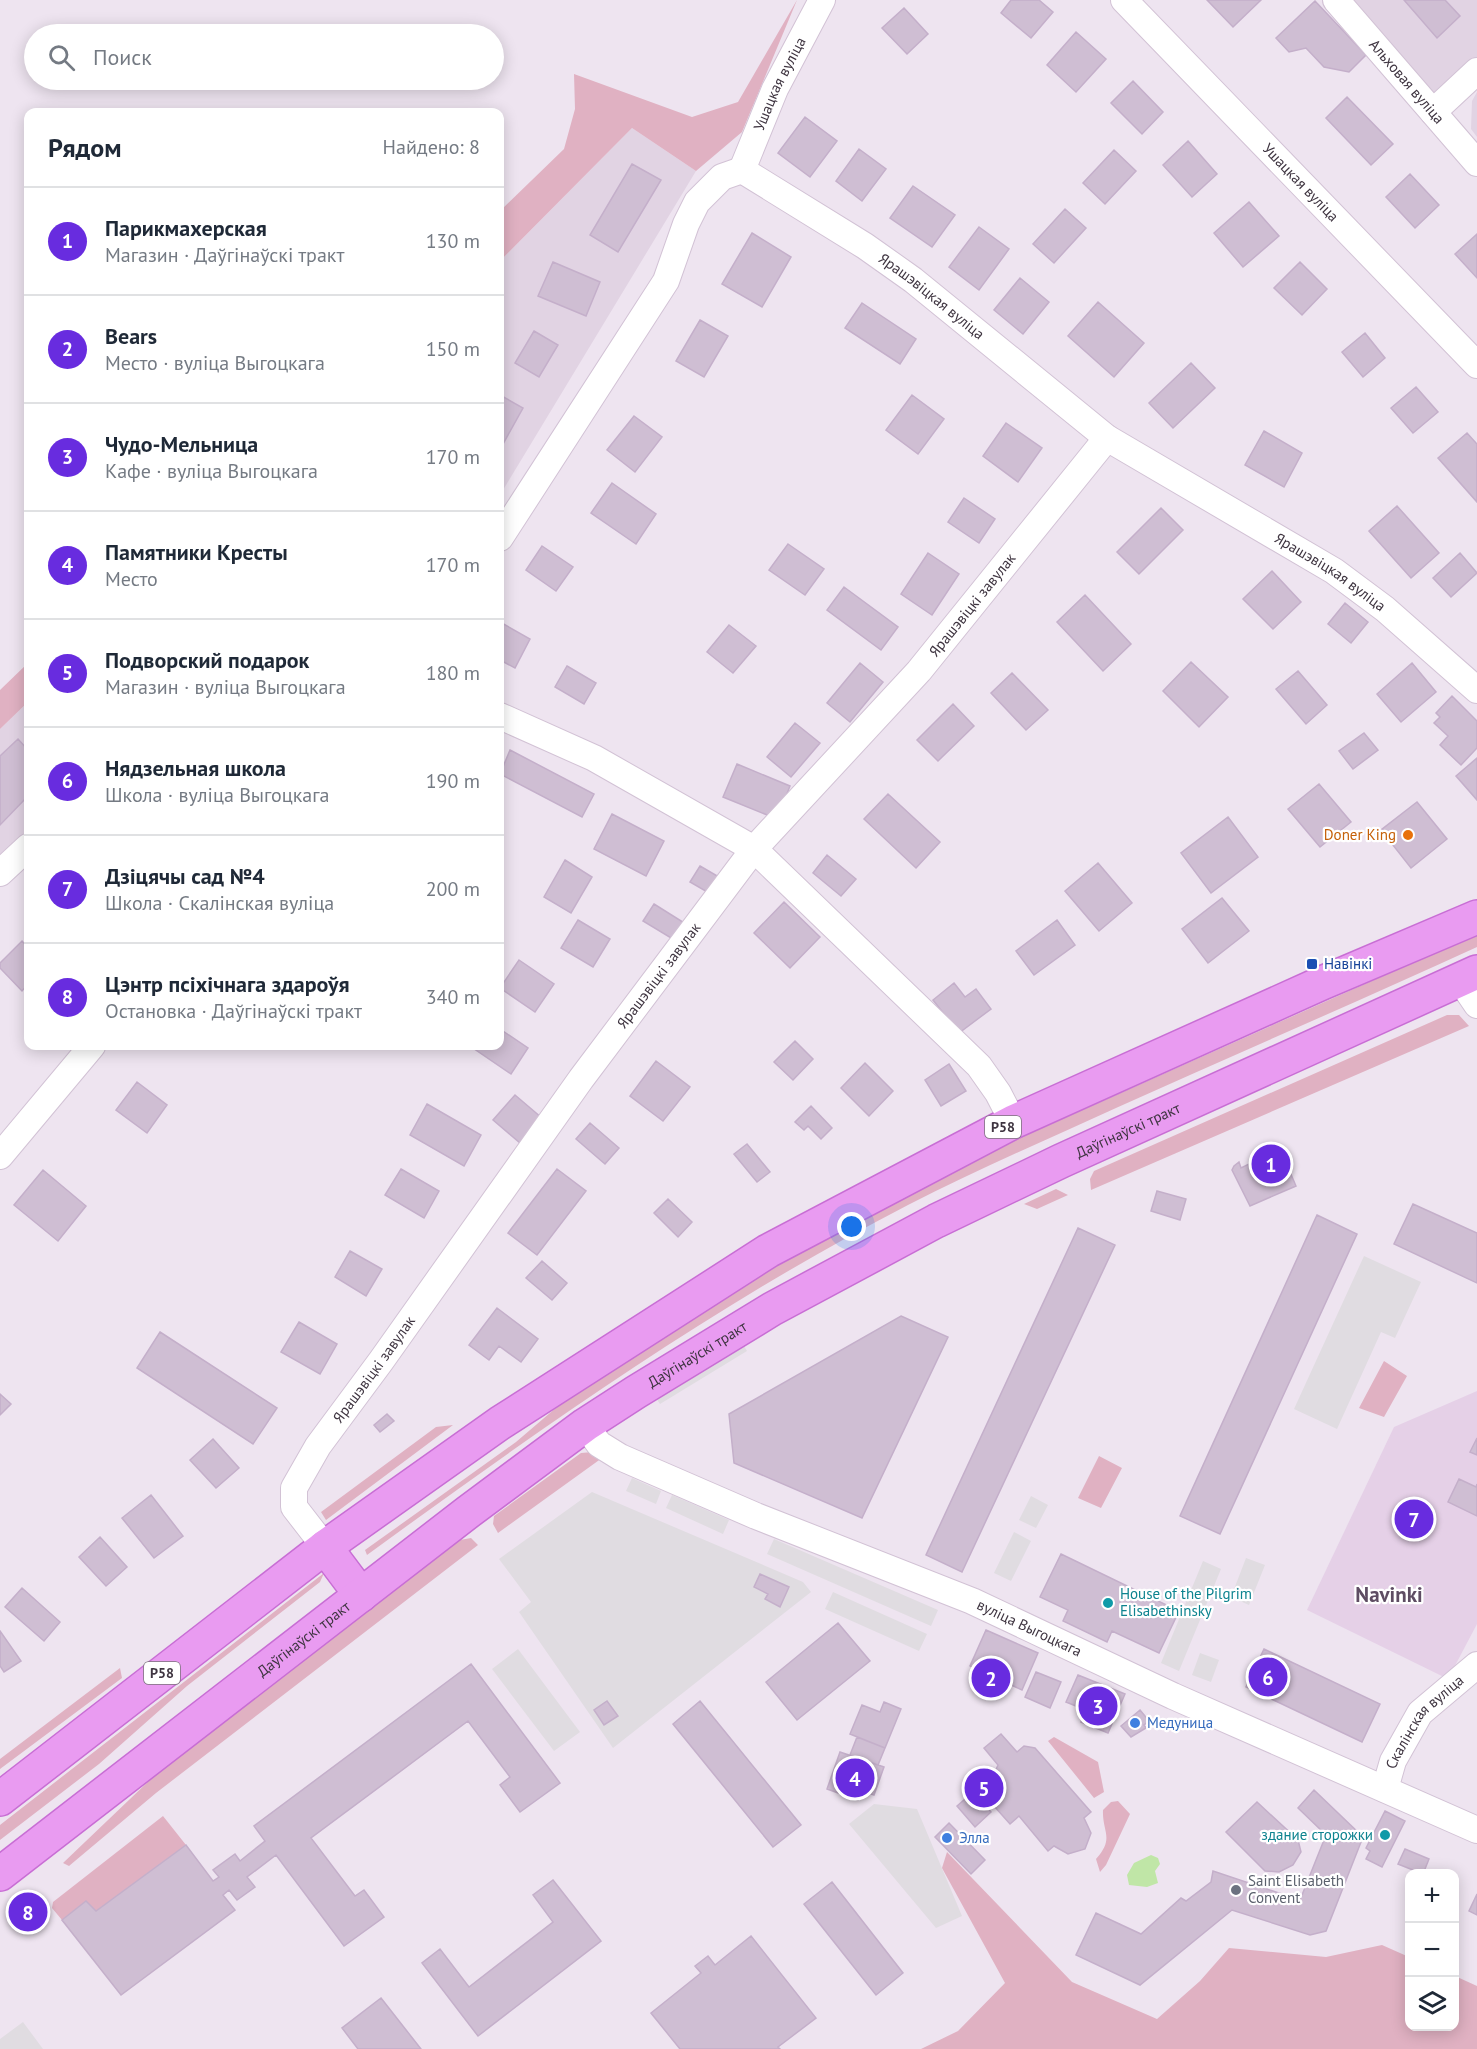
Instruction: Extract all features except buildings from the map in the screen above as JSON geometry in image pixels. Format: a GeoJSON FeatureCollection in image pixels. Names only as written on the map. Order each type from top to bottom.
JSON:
{"type":"FeatureCollection","features":[{"type":"Feature","properties":{"kind":"main road","name":"Р58"},"geometry":{"type":"LineString","coordinates":[[0,1799],[325,1547],[500,1423],[768,1251],[1013,1122],[1322,983],[1477,917]]}},
{"type":"Feature","properties":{"kind":"main road","name":"Даўгінаўскі тракт"},"geometry":{"type":"LineString","coordinates":[[0,1874],[361,1594],[585,1425],[772,1309],[908,1234],[1061,1161],[1471,986]]}},
{"type":"Feature","properties":{"kind":"main road"},"geometry":{"type":"LineString","coordinates":[[325,1547],[361,1594]]}},
{"type":"Feature","properties":{"kind":"street","name":"Ушацкая вуліца"},"geometry":{"type":"LineString","coordinates":[[742,170],[775,89],[822,0]]}},
{"type":"Feature","properties":{"kind":"street","name":"Ушацкая вуліца"},"geometry":{"type":"LineString","coordinates":[[1124,0],[1477,365]]}},
{"type":"Feature","properties":{"kind":"street","name":"Альховая вуліца"},"geometry":{"type":"LineString","coordinates":[[1336,0],[1477,163]]}},
{"type":"Feature","properties":{"kind":"street"},"geometry":{"type":"LineString","coordinates":[[1432,112],[1477,71]]}},
{"type":"Feature","properties":{"kind":"street","name":"Ярашэвіцкая вуліца"},"geometry":{"type":"LineString","coordinates":[[742,170],[865,246],[913,280],[1107,438],[1334,571],[1385,609],[1477,690]]}},
{"type":"Feature","properties":{"kind":"street"},"geometry":{"type":"LineString","coordinates":[[504,532],[666,281],[686,224],[697,202],[722,177],[742,170]]}},
{"type":"Feature","properties":{"kind":"street","name":"Ярашэвіцкі завулак"},"geometry":{"type":"LineString","coordinates":[[325,1547],[294,1507],[294,1488],[318,1446],[581,1079],[754,849],[919,671],[1107,438]]}},
{"type":"Feature","properties":{"kind":"street"},"geometry":{"type":"LineString","coordinates":[[504,718],[594,758],[754,849],[979,1066],[998,1093],[1013,1122]]}},
{"type":"Feature","properties":{"kind":"street"},"geometry":{"type":"LineString","coordinates":[[0,873],[24,851]]}},
{"type":"Feature","properties":{"kind":"street"},"geometry":{"type":"LineString","coordinates":[[0,1156],[89,1050]]}},
{"type":"Feature","properties":{"kind":"street","name":"вуліца Выгоцкага"},"geometry":{"type":"LineString","coordinates":[[585,1425],[599,1444],[620,1457],[756,1516],[972,1601],[1173,1696],[1477,1830]]}},
{"type":"Feature","properties":{"kind":"street","name":"Скалінская вуліца"},"geometry":{"type":"LineString","coordinates":[[1385,1789],[1394,1761],[1420,1713],[1477,1665]]}},
{"type":"Feature","properties":{"kind":"shaded area"},"geometry":{"type":"Polygon","coordinates":[[[797,0],[742,132],[696,171],[632,128],[504,257],[504,207],[564,149],[575,109],[574,74],[692,117],[738,102],[797,0]]]}},
{"type":"Feature","properties":{"kind":"shaded area"},"geometry":{"type":"Polygon","coordinates":[[[1336,0],[1477,0],[1477,68],[1433,112],[1336,0]]]}},
{"type":"Feature","properties":{"kind":"shaded area"},"geometry":{"type":"Polygon","coordinates":[[[1477,92],[1477,137],[1471,129],[1472,101],[1477,92]]]}},
{"type":"Feature","properties":{"kind":"shaded area"},"geometry":{"type":"Polygon","coordinates":[[[632,128],[696,171],[504,488],[504,257],[632,128]]]}},
{"type":"Feature","properties":{"kind":"shaded area"},"geometry":{"type":"Polygon","coordinates":[[[24,667],[24,706],[0,729],[0,690],[24,667]]]}},
{"type":"Feature","properties":{"kind":"shaded area"},"geometry":{"type":"Polygon","coordinates":[[[24,706],[24,844],[0,867],[0,729],[24,706]]]}},
{"type":"Feature","properties":{"kind":"shaded area"},"geometry":{"type":"Polygon","coordinates":[[[1477,934],[1477,947],[985,1167],[837,1243],[698,1326],[631,1370],[498,1461],[367,1555],[365,1550],[516,1442],[564,1401],[718,1300],[785,1260],[1024,1136],[1477,934]]]}},
{"type":"Feature","properties":{"kind":"shaded area"},"geometry":{"type":"Polygon","coordinates":[[[1447,1015],[1459,1015],[1469,1026],[1091,1190],[1090,1179],[1094,1171],[1447,1015]]]}},
{"type":"Feature","properties":{"kind":"shaded area"},"geometry":{"type":"Polygon","coordinates":[[[1056,1189],[1068,1195],[1037,1209],[1024,1204],[1056,1189]]]}},
{"type":"Feature","properties":{"kind":"shaded area"},"geometry":{"type":"Polygon","coordinates":[[[1364,1256],[1421,1282],[1395,1338],[1381,1332],[1337,1429],[1294,1409],[1364,1256]]]}},
{"type":"Feature","properties":{"kind":"shaded area"},"geometry":{"type":"Polygon","coordinates":[[[740,1339],[747,1351],[660,1404],[652,1392],[740,1339]]]}},
{"type":"Feature","properties":{"kind":"shaded area"},"geometry":{"type":"Polygon","coordinates":[[[1384,1361],[1407,1376],[1384,1417],[1359,1408],[1384,1361]]]}},
{"type":"Feature","properties":{"kind":"shaded area"},"geometry":{"type":"Polygon","coordinates":[[[1477,1391],[1477,1624],[1448,1679],[1307,1610],[1394,1427],[1477,1391]]]}},
{"type":"Feature","properties":{"kind":"shaded area"},"geometry":{"type":"Polygon","coordinates":[[[453,1425],[326,1520],[321,1512],[436,1427],[453,1425]]]}},
{"type":"Feature","properties":{"kind":"shaded area"},"geometry":{"type":"Polygon","coordinates":[[[593,1452],[602,1458],[498,1533],[493,1524],[494,1516],[581,1453],[593,1452]]]}},
{"type":"Feature","properties":{"kind":"shaded area"},"geometry":{"type":"Polygon","coordinates":[[[1099,1456],[1122,1468],[1101,1508],[1078,1498],[1099,1456]]]}},
{"type":"Feature","properties":{"kind":"shaded area"},"geometry":{"type":"Polygon","coordinates":[[[632,1478],[661,1491],[656,1504],[626,1491],[632,1478]]]}},
{"type":"Feature","properties":{"kind":"shaded area"},"geometry":{"type":"Polygon","coordinates":[[[592,1492],[803,1582],[811,1592],[613,1748],[519,1612],[531,1602],[499,1559],[592,1492]]]}},
{"type":"Feature","properties":{"kind":"shaded area"},"geometry":{"type":"Polygon","coordinates":[[[672,1495],[729,1520],[723,1534],[666,1508],[672,1495]]]}},
{"type":"Feature","properties":{"kind":"shaded area"},"geometry":{"type":"Polygon","coordinates":[[[1031,1496],[1048,1505],[1036,1528],[1019,1520],[1031,1496]]]}},
{"type":"Feature","properties":{"kind":"shaded area"},"geometry":{"type":"Polygon","coordinates":[[[1014,1532],[1031,1541],[1011,1581],[994,1573],[1014,1532]]]}},
{"type":"Feature","properties":{"kind":"shaded area"},"geometry":{"type":"Polygon","coordinates":[[[471,1538],[478,1545],[156,1793],[69,1866],[63,1863],[152,1778],[460,1540],[471,1538]]]}},
{"type":"Feature","properties":{"kind":"shaded area"},"geometry":{"type":"Polygon","coordinates":[[[774,1539],[938,1610],[931,1626],[767,1554],[774,1539]]]}},
{"type":"Feature","properties":{"kind":"shaded area"},"geometry":{"type":"Polygon","coordinates":[[[1246,1558],[1265,1565],[1249,1605],[1231,1597],[1246,1558]]]}},
{"type":"Feature","properties":{"kind":"shaded area"},"geometry":{"type":"Polygon","coordinates":[[[1203,1561],[1221,1569],[1179,1671],[1161,1663],[1203,1561]]]}},
{"type":"Feature","properties":{"kind":"shaded area"},"geometry":{"type":"Polygon","coordinates":[[[324,1573],[320,1582],[187,1686],[99,1764],[0,1840],[0,1825],[324,1573]]]}},
{"type":"Feature","properties":{"kind":"shaded area"},"geometry":{"type":"Polygon","coordinates":[[[833,1592],[927,1634],[919,1651],[825,1609],[833,1592]]]}},
{"type":"Feature","properties":{"kind":"shaded area"},"geometry":{"type":"Polygon","coordinates":[[[518,1649],[580,1732],[554,1751],[492,1669],[518,1649]]]}},
{"type":"Feature","properties":{"kind":"shaded area"},"geometry":{"type":"Polygon","coordinates":[[[1200,1653],[1219,1660],[1211,1682],[1192,1675],[1200,1653]]]}},
{"type":"Feature","properties":{"kind":"shaded area"},"geometry":{"type":"Polygon","coordinates":[[[120,1668],[122,1678],[0,1769],[0,1759],[120,1668]]]}},
{"type":"Feature","properties":{"kind":"shaded area"},"geometry":{"type":"Polygon","coordinates":[[[1054,1737],[1098,1762],[1104,1792],[1094,1798],[1048,1741],[1054,1737]]]}},
{"type":"Feature","properties":{"kind":"shaded area"},"geometry":{"type":"Polygon","coordinates":[[[1118,1801],[1130,1814],[1106,1865],[1100,1872],[1096,1859],[1102,1852],[1106,1840],[1103,1810],[1111,1802],[1118,1801]]]}},
{"type":"Feature","properties":{"kind":"shaded area"},"geometry":{"type":"Polygon","coordinates":[[[874,1804],[917,1809],[962,1916],[936,1928],[849,1824],[874,1804]]]}},
{"type":"Feature","properties":{"kind":"shaded area"},"geometry":{"type":"Polygon","coordinates":[[[163,1816],[186,1845],[96,1911],[86,1901],[62,1920],[52,1908],[53,1902],[163,1816]]]}},
{"type":"Feature","properties":{"kind":"shaded area"},"geometry":{"type":"Polygon","coordinates":[[[947,1852],[1072,1982],[1157,2019],[1200,1981],[1229,1948],[1326,1957],[1382,1945],[1405,1955],[1405,2031],[1459,2031],[1459,1978],[1477,1986],[1477,2049],[921,2049],[958,2031],[1005,1983],[942,1868],[947,1852]]]}},
{"type":"Feature","properties":{"kind":"shaded area"},"geometry":{"type":"Polygon","coordinates":[[[1151,1855],[1158,1858],[1160,1864],[1155,1871],[1158,1883],[1147,1887],[1129,1885],[1127,1875],[1134,1863],[1151,1855]]]}},
{"type":"Feature","properties":{"kind":"shaded area"},"geometry":{"type":"Polygon","coordinates":[[[23,2022],[43,2049],[0,2049],[0,2039],[23,2022]]]}},
{"type":"Feature","properties":{"kind":"place","name":"Doner King"},"geometry":{"type":"Point","coordinates":[1408,835]}},
{"type":"Feature","properties":{"kind":"place","name":"Навінкі"},"geometry":{"type":"Point","coordinates":[1312,964]}},
{"type":"Feature","properties":{"kind":"place","name":"Парикмахерская"},"geometry":{"type":"Point","coordinates":[1271,1164]}},
{"type":"Feature","properties":{"kind":"place","name":"Дзіцячы сад №4"},"geometry":{"type":"Point","coordinates":[1414,1519]}},
{"type":"Feature","properties":{"kind":"place","name":"House of the Pilgrim Elisabethinsky"},"geometry":{"type":"Point","coordinates":[1108,1603]}},
{"type":"Feature","properties":{"kind":"place","name":"Нядзельная школа"},"geometry":{"type":"Point","coordinates":[1268,1677]}},
{"type":"Feature","properties":{"kind":"place","name":"Bears"},"geometry":{"type":"Point","coordinates":[991,1678]}},
{"type":"Feature","properties":{"kind":"place","name":"Чудо-Мельница"},"geometry":{"type":"Point","coordinates":[1098,1706]}},
{"type":"Feature","properties":{"kind":"place","name":"Медуница"},"geometry":{"type":"Point","coordinates":[1135,1723]}},
{"type":"Feature","properties":{"kind":"place","name":"Памятники Кресты"},"geometry":{"type":"Point","coordinates":[855,1778]}},
{"type":"Feature","properties":{"kind":"place","name":"Подворский подарок"},"geometry":{"type":"Point","coordinates":[984,1788]}},
{"type":"Feature","properties":{"kind":"place","name":"здание сторожки"},"geometry":{"type":"Point","coordinates":[1385,1835]}},
{"type":"Feature","properties":{"kind":"place","name":"Элла"},"geometry":{"type":"Point","coordinates":[947,1838]}},
{"type":"Feature","properties":{"kind":"place","name":"Saint Elisabeth Convent"},"geometry":{"type":"Point","coordinates":[1236,1890]}},
{"type":"Feature","properties":{"kind":"place","name":"Цэнтр псіхічнага здароўя"},"geometry":{"type":"Point","coordinates":[28,1912]}},
{"type":"Feature","properties":{"kind":"district","name":"Navinki"},"geometry":{"type":"Point","coordinates":[1389,1595]}}]}
